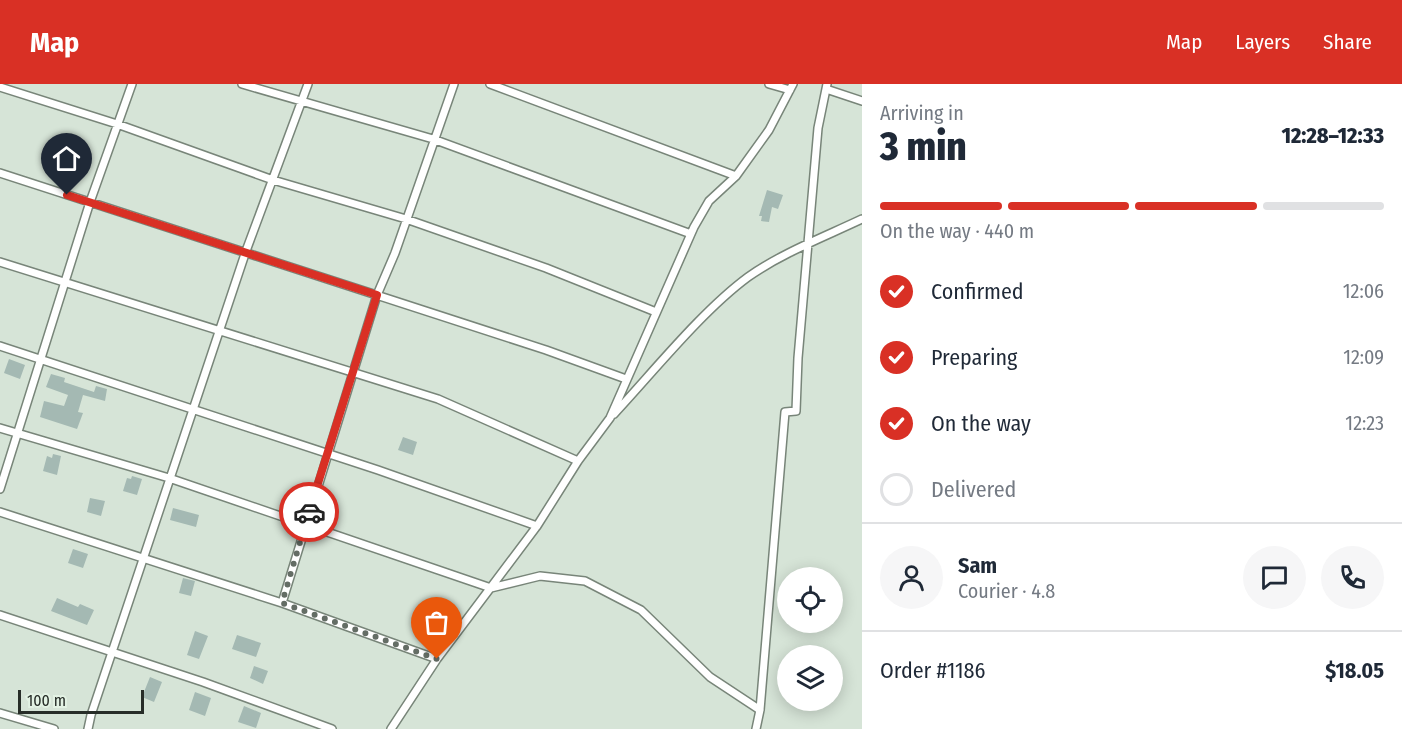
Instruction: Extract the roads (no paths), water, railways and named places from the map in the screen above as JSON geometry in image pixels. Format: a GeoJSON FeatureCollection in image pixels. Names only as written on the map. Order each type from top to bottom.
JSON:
{"type":"FeatureCollection","features":[{"type":"Feature","properties":{"kind":"street"},"geometry":{"type":"LineString","coordinates":[[0,489],[90,202],[132,84]]}},
{"type":"Feature","properties":{"kind":"street"},"geometry":{"type":"LineString","coordinates":[[242,84],[433,139],[691,234]]}},
{"type":"Feature","properties":{"kind":"street"},"geometry":{"type":"LineString","coordinates":[[88,729],[169,478],[194,410],[246,251],[308,84]]}},
{"type":"Feature","properties":{"kind":"street"},"geometry":{"type":"LineString","coordinates":[[282,603],[377,295],[454,84]]}},
{"type":"Feature","properties":{"kind":"street"},"geometry":{"type":"LineString","coordinates":[[490,84],[736,176]]}},
{"type":"Feature","properties":{"kind":"street"},"geometry":{"type":"LineString","coordinates":[[610,418],[691,234],[709,201],[736,176],[769,130],[791,87],[769,84]]}},
{"type":"Feature","properties":{"kind":"street"},"geometry":{"type":"LineString","coordinates":[[756,729],[760,710],[785,412],[796,411],[798,358],[818,129],[826,86],[862,101]]}},
{"type":"Feature","properties":{"kind":"street"},"geometry":{"type":"LineString","coordinates":[[0,87],[117,124],[273,180],[406,219],[546,268],[656,312]]}},
{"type":"Feature","properties":{"kind":"street"},"geometry":{"type":"LineString","coordinates":[[0,172],[546,350],[626,380]]}},
{"type":"Feature","properties":{"kind":"street"},"geometry":{"type":"LineString","coordinates":[[390,729],[437,659],[537,526],[578,461],[610,418],[728,293],[750,276],[808,244],[862,219]]}},
{"type":"Feature","properties":{"kind":"street"},"geometry":{"type":"LineString","coordinates":[[0,262],[64,284],[221,330],[438,399],[578,461]]}},
{"type":"Feature","properties":{"kind":"street"},"geometry":{"type":"LineString","coordinates":[[0,346],[328,453],[537,526]]}},
{"type":"Feature","properties":{"kind":"street"},"geometry":{"type":"LineString","coordinates":[[0,428],[169,478],[491,588],[540,576],[585,581],[641,610],[711,677],[760,710]]}},
{"type":"Feature","properties":{"kind":"street"},"geometry":{"type":"LineString","coordinates":[[0,512],[282,603],[437,659]]}},
{"type":"Feature","properties":{"kind":"street"},"geometry":{"type":"LineString","coordinates":[[0,615],[332,729]]}},
{"type":"Feature","properties":{"kind":"street"},"geometry":{"type":"LineString","coordinates":[[0,713],[54,729]]}}]}
